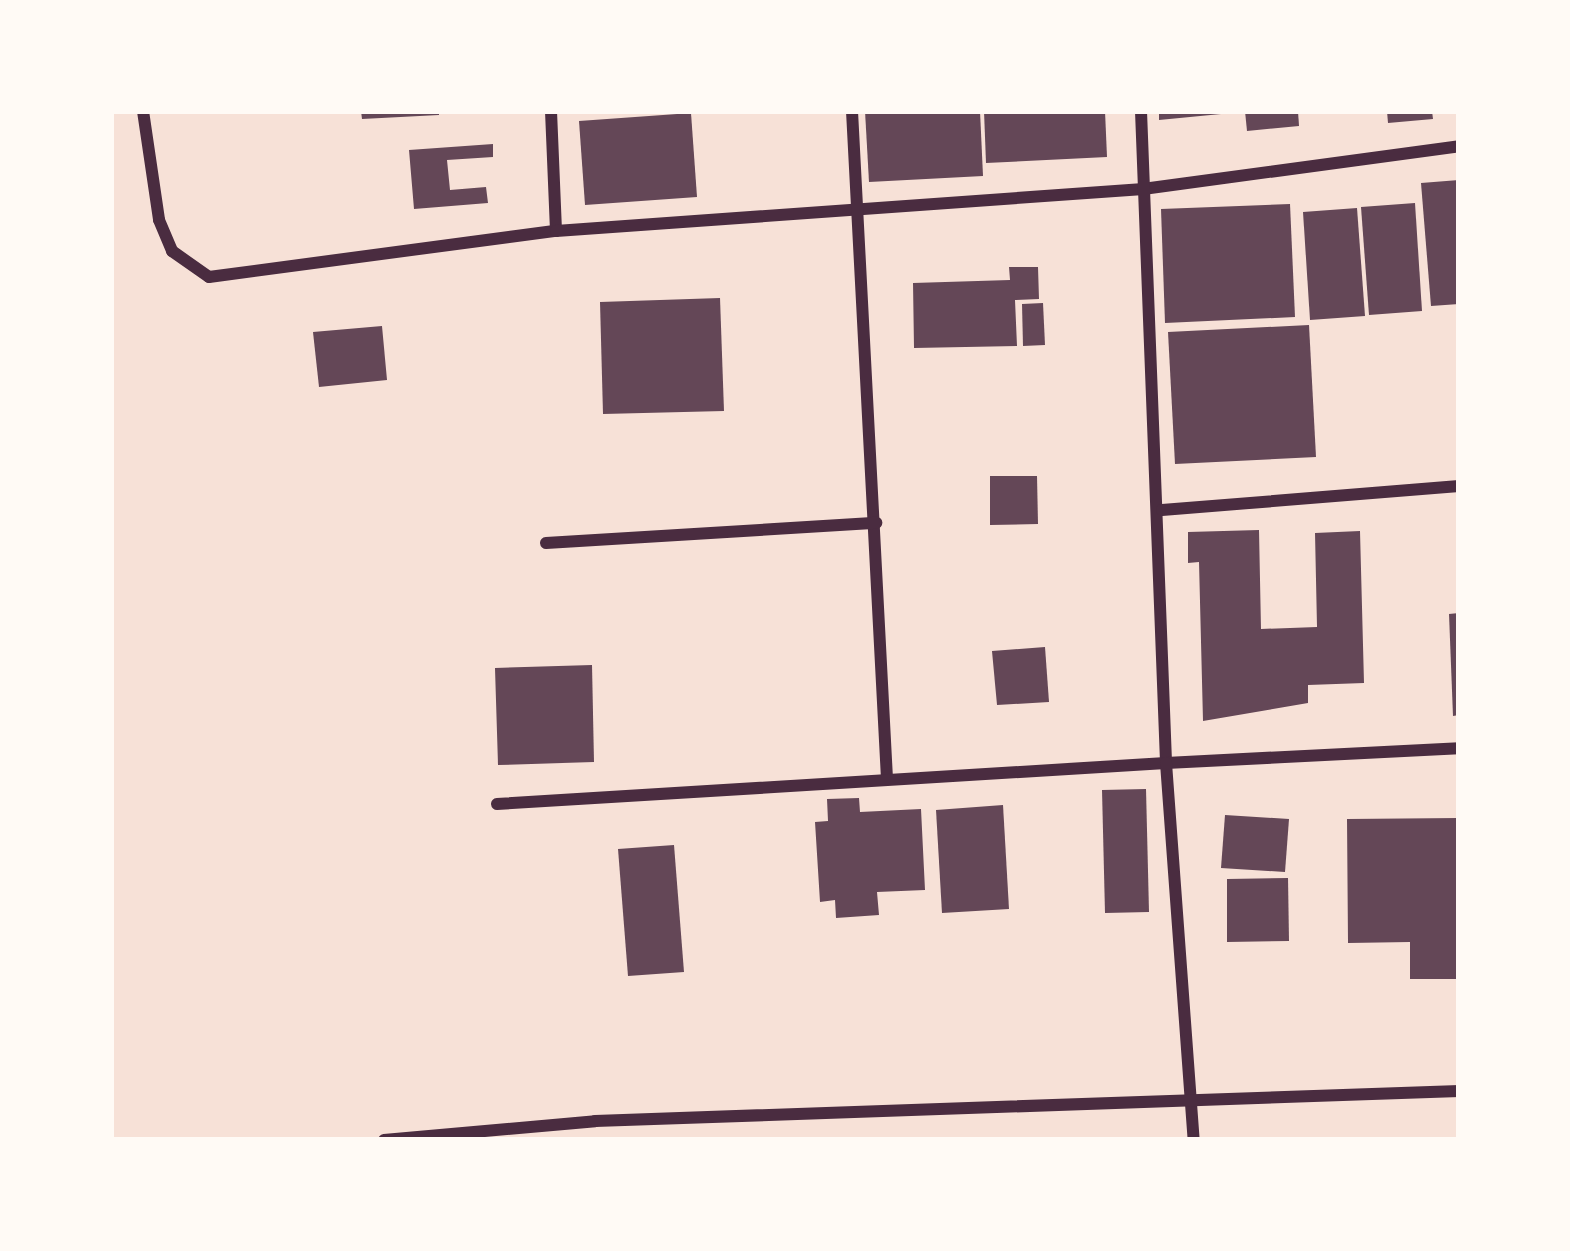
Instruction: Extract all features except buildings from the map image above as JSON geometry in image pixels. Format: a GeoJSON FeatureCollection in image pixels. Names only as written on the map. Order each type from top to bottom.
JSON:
{"type":"FeatureCollection","features":[{"type":"Feature","properties":{"kind":"street"},"geometry":{"type":"LineString","coordinates":[[143,111],[159,220],[188,268],[209,277],[556,230],[1143,189],[1459,146]]}},
{"type":"Feature","properties":{"kind":"street"},"geometry":{"type":"LineString","coordinates":[[551,111],[556,230]]}},
{"type":"Feature","properties":{"kind":"street"},"geometry":{"type":"LineString","coordinates":[[852,111],[853,211],[876,524],[887,779]]}},
{"type":"Feature","properties":{"kind":"street"},"geometry":{"type":"LineString","coordinates":[[1141,111],[1162,510],[1166,764],[1183,1101],[1194,1140]]}},
{"type":"Feature","properties":{"kind":"street"},"geometry":{"type":"LineString","coordinates":[[1162,510],[1459,486]]}},
{"type":"Feature","properties":{"kind":"street"},"geometry":{"type":"LineString","coordinates":[[546,543],[876,524]]}},
{"type":"Feature","properties":{"kind":"street"},"geometry":{"type":"LineString","coordinates":[[497,804],[1459,748]]}},
{"type":"Feature","properties":{"kind":"street"},"geometry":{"type":"LineString","coordinates":[[384,1140],[595,1121],[1459,1091]]}}]}
